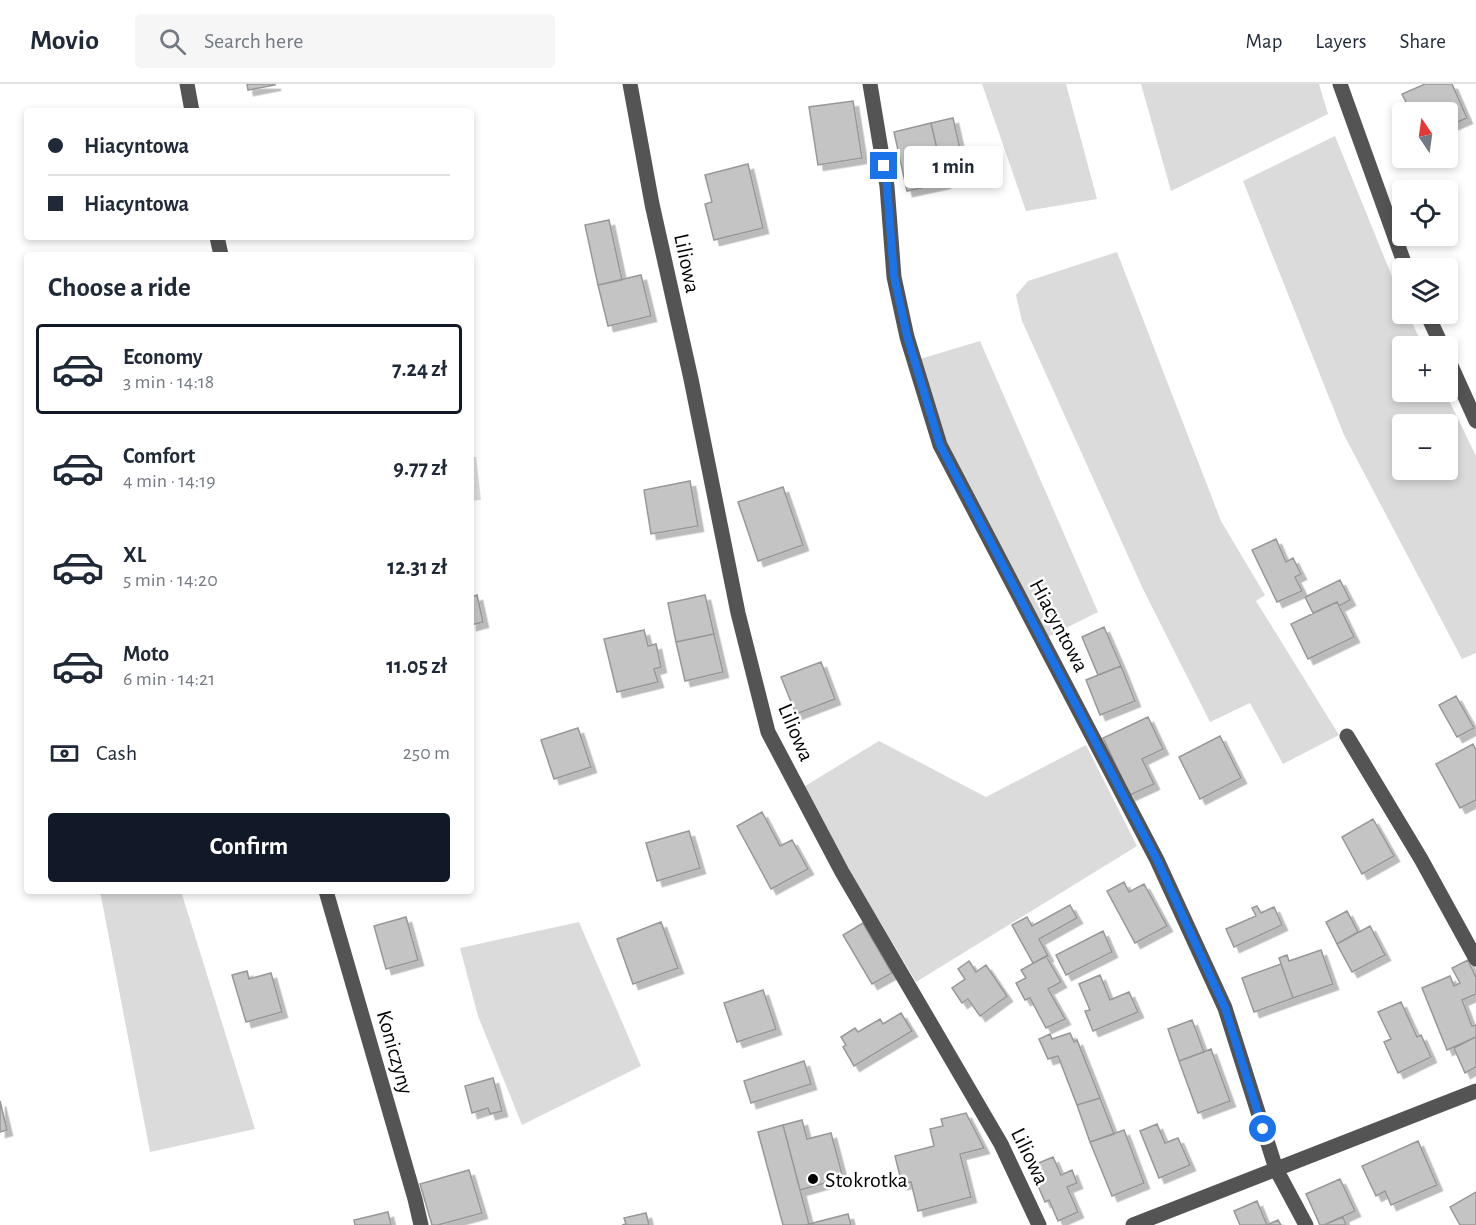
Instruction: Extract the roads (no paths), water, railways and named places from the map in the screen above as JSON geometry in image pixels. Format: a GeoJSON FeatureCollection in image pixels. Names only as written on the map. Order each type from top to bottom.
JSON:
{"type":"FeatureCollection","features":[{"type":"Feature","properties":{"kind":"street"},"geometry":{"type":"LineString","coordinates":[[187,84],[191,108]]}},
{"type":"Feature","properties":{"kind":"street","name":"Liliowa"},"geometry":{"type":"LineString","coordinates":[[630,84],[652,204],[691,379],[738,613],[768,732],[842,872],[1001,1144],[1039,1225]]}},
{"type":"Feature","properties":{"kind":"street","name":"Hiacyntowa"},"geometry":{"type":"LineString","coordinates":[[870,84],[887,186],[894,276],[907,336],[940,445],[1157,860],[1225,1008],[1276,1169],[1306,1225]]}},
{"type":"Feature","properties":{"kind":"street"},"geometry":{"type":"LineString","coordinates":[[1340,84],[1402,258]]}},
{"type":"Feature","properties":{"kind":"street"},"geometry":{"type":"LineString","coordinates":[[1458,381],[1476,421]]}},
{"type":"Feature","properties":{"kind":"street"},"geometry":{"type":"LineString","coordinates":[[1347,736],[1421,860],[1476,959]]}},
{"type":"Feature","properties":{"kind":"street","name":"Koniczyny"},"geometry":{"type":"LineString","coordinates":[[327,894],[421,1225]]}},
{"type":"Feature","properties":{"kind":"street"},"geometry":{"type":"LineString","coordinates":[[1133,1225],[1476,1091]]}},
{"type":"Feature","properties":{"kind":"place","name":"Stokrotka"},"geometry":{"type":"Point","coordinates":[813,1179]}}]}
